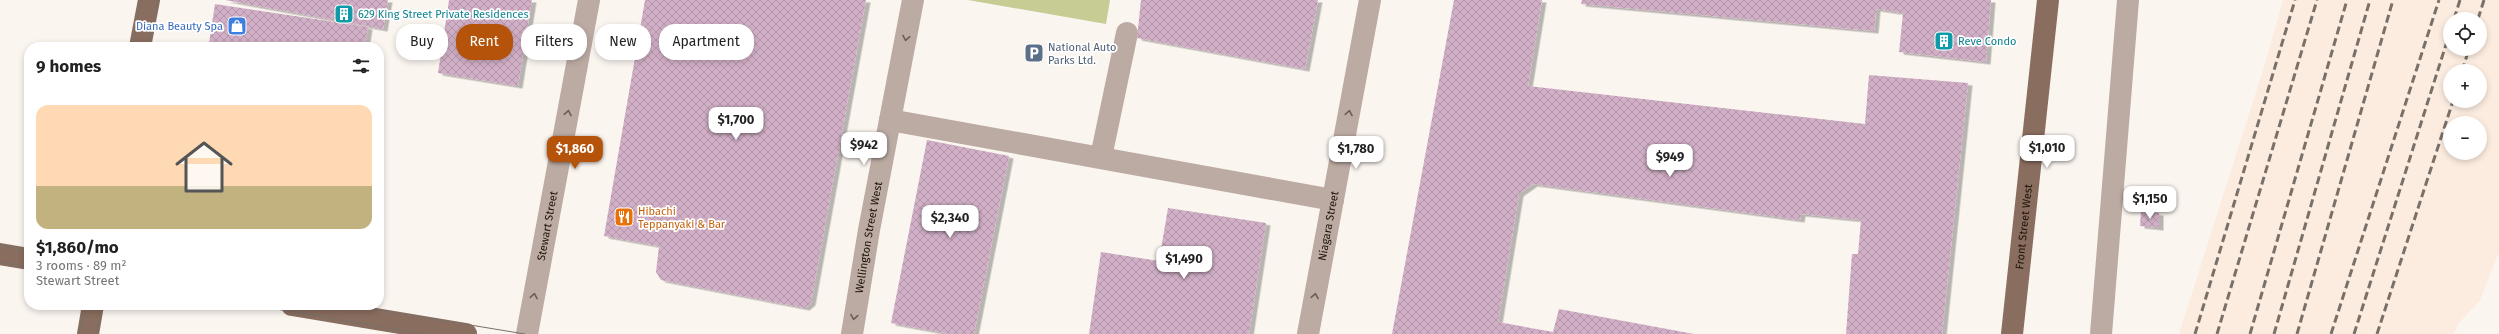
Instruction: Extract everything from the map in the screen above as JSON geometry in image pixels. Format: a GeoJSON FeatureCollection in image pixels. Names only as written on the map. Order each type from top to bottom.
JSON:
{"type":"FeatureCollection","features":[{"type":"Feature","properties":{"kind":"main road"},"geometry":{"type":"LineString","coordinates":[[141,42],[149,0]]}},
{"type":"Feature","properties":{"kind":"main road","name":"Front Street West"},"geometry":{"type":"LineString","coordinates":[[2012,334],[2048,0]]}},
{"type":"Feature","properties":{"kind":"main road"},"geometry":{"type":"LineString","coordinates":[[0,254],[24,258]]}},
{"type":"Feature","properties":{"kind":"main road"},"geometry":{"type":"LineString","coordinates":[[88,334],[92,310]]}},
{"type":"Feature","properties":{"kind":"main road"},"geometry":{"type":"LineString","coordinates":[[322,310],[466,334]]}},
{"type":"Feature","properties":{"kind":"street","name":"Stewart Street"},"geometry":{"type":"LineString","coordinates":[[527,334],[589,0]]}},
{"type":"Feature","properties":{"kind":"street","name":"Wellington Street West"},"geometry":{"type":"LineString","coordinates":[[852,334],[913,0]]}},
{"type":"Feature","properties":{"kind":"street","name":"Niagara Street"},"geometry":{"type":"LineString","coordinates":[[1308,334],[1370,0]]}},
{"type":"Feature","properties":{"kind":"street"},"geometry":{"type":"LineString","coordinates":[[2101,334],[2128,0]]}},
{"type":"Feature","properties":{"kind":"street"},"geometry":{"type":"LineString","coordinates":[[1101,157],[1126,33]]}},
{"type":"Feature","properties":{"kind":"street"},"geometry":{"type":"LineString","coordinates":[[890,120],[1333,200]]}},
{"type":"Feature","properties":{"kind":"shaded area"},"geometry":{"type":"Polygon","coordinates":[[[2283,0],[2499,0],[2499,252],[2480,300],[2458,324],[2454,334],[2179,334],[2264,67],[2283,0]]]}},
{"type":"Feature","properties":{"kind":"green space"},"geometry":{"type":"Polygon","coordinates":[[[968,0],[1110,0],[1106,24],[968,0]]]}},
{"type":"Feature","properties":{"kind":"building","name":"629 King Street Private Residences"},"geometry":{"type":"Polygon","coordinates":[[[225,0],[388,0],[383,29],[225,0]]]}},
{"type":"Feature","properties":{"kind":"building"},"geometry":{"type":"Polygon","coordinates":[[[449,0],[532,0],[528,24],[521,24],[521,60],[522,60],[518,86],[438,73],[440,60],[448,60],[448,24],[445,24],[449,0]]]}},
{"type":"Feature","properties":{"kind":"building"},"geometry":{"type":"Polygon","coordinates":[[[645,0],[866,0],[811,303],[805,308],[661,280],[656,272],[659,246],[604,236],[635,60],[651,60],[651,24],[641,24],[645,0]]]}},
{"type":"Feature","properties":{"kind":"building"},"geometry":{"type":"Polygon","coordinates":[[[1141,0],[1318,0],[1305,69],[1137,38],[1141,0]]]}},
{"type":"Feature","properties":{"kind":"building"},"geometry":{"type":"Polygon","coordinates":[[[1454,0],[1542,0],[1528,86],[1865,124],[1869,75],[1968,83],[1942,334],[1846,334],[1852,254],[1858,254],[1861,220],[1801,214],[1800,220],[1533,184],[1519,194],[1498,322],[1553,332],[1559,309],[1694,334],[1392,334],[1454,0]]]}},
{"type":"Feature","properties":{"kind":"building","name":"Reve Condo"},"geometry":{"type":"Polygon","coordinates":[[[1582,0],[1991,0],[1986,62],[1899,52],[1903,13],[1876,9],[1874,31],[1581,4],[1582,0]]]}},
{"type":"Feature","properties":{"kind":"building"},"geometry":{"type":"Polygon","coordinates":[[[215,4],[368,27],[366,42],[209,42],[215,4]]]}},
{"type":"Feature","properties":{"kind":"building"},"geometry":{"type":"Polygon","coordinates":[[[927,140],[1009,156],[974,334],[950,334],[891,323],[927,140]]]}},
{"type":"Feature","properties":{"kind":"building"},"geometry":{"type":"Polygon","coordinates":[[[1168,208],[1266,223],[1249,334],[1089,334],[1101,252],[1159,261],[1168,208]]]}},
{"type":"Feature","properties":{"kind":"building"},"geometry":{"type":"Polygon","coordinates":[[[2141,211],[2159,213],[2159,228],[2140,226],[2141,211]]]}},
{"type":"Feature","properties":{"kind":"tram line"},"geometry":{"type":"LineString","coordinates":[[134,42],[141,0]]}},
{"type":"Feature","properties":{"kind":"tram line"},"geometry":{"type":"LineString","coordinates":[[150,42],[158,0]]}},
{"type":"Feature","properties":{"kind":"tram line"},"geometry":{"type":"LineString","coordinates":[[0,245],[24,250]]}},
{"type":"Feature","properties":{"kind":"tram line"},"geometry":{"type":"LineString","coordinates":[[0,262],[24,266]]}},
{"type":"Feature","properties":{"kind":"tram line"},"geometry":{"type":"LineString","coordinates":[[79,334],[84,310]]}},
{"type":"Feature","properties":{"kind":"tram line"},"geometry":{"type":"LineString","coordinates":[[96,334],[101,310]]}},
{"type":"Feature","properties":{"kind":"tram line"},"geometry":{"type":"LineString","coordinates":[[282,310],[422,334]]}},
{"type":"Feature","properties":{"kind":"tram line"},"geometry":{"type":"LineString","coordinates":[[379,310],[525,334]]}},
{"type":"Feature","properties":{"kind":"railway"},"geometry":{"type":"LineString","coordinates":[[2195,334],[2295,0]]}},
{"type":"Feature","properties":{"kind":"railway"},"geometry":{"type":"LineString","coordinates":[[2217,334],[2317,0]]}},
{"type":"Feature","properties":{"kind":"railway"},"geometry":{"type":"LineString","coordinates":[[2250,334],[2347,0]]}},
{"type":"Feature","properties":{"kind":"railway"},"geometry":{"type":"LineString","coordinates":[[2274,334],[2370,0]]}},
{"type":"Feature","properties":{"kind":"railway"},"geometry":{"type":"LineString","coordinates":[[2297,334],[2393,0]]}},
{"type":"Feature","properties":{"kind":"railway"},"geometry":{"type":"LineString","coordinates":[[2331,334],[2439,0]]}},
{"type":"Feature","properties":{"kind":"railway"},"geometry":{"type":"LineString","coordinates":[[2456,12],[2460,0]]}},
{"type":"Feature","properties":{"kind":"railway"},"geometry":{"type":"LineString","coordinates":[[2480,12],[2484,0]]}},
{"type":"Feature","properties":{"kind":"railway"},"geometry":{"type":"LineString","coordinates":[[2354,334],[2443,54]]}},
{"type":"Feature","properties":{"kind":"railway"},"geometry":{"type":"LineString","coordinates":[[2464,64],[2467,56]]}},
{"type":"Feature","properties":{"kind":"railway"},"geometry":{"type":"LineString","coordinates":[[2377,334],[2451,108]]}},
{"type":"Feature","properties":{"kind":"place","name":"629 King Street Private Residences"},"geometry":{"type":"Point","coordinates":[344,14]}},
{"type":"Feature","properties":{"kind":"place","name":"Diana Beauty Spa"},"geometry":{"type":"Point","coordinates":[237,26]}},
{"type":"Feature","properties":{"kind":"place","name":"Reve Condo"},"geometry":{"type":"Point","coordinates":[1944,41]}},
{"type":"Feature","properties":{"kind":"place","name":"National Auto Parks Ltd."},"geometry":{"type":"Point","coordinates":[1034,53]}},
{"type":"Feature","properties":{"kind":"place","name":"Hibachi Teppanyaki & Bar"},"geometry":{"type":"Point","coordinates":[624,217]}}]}
